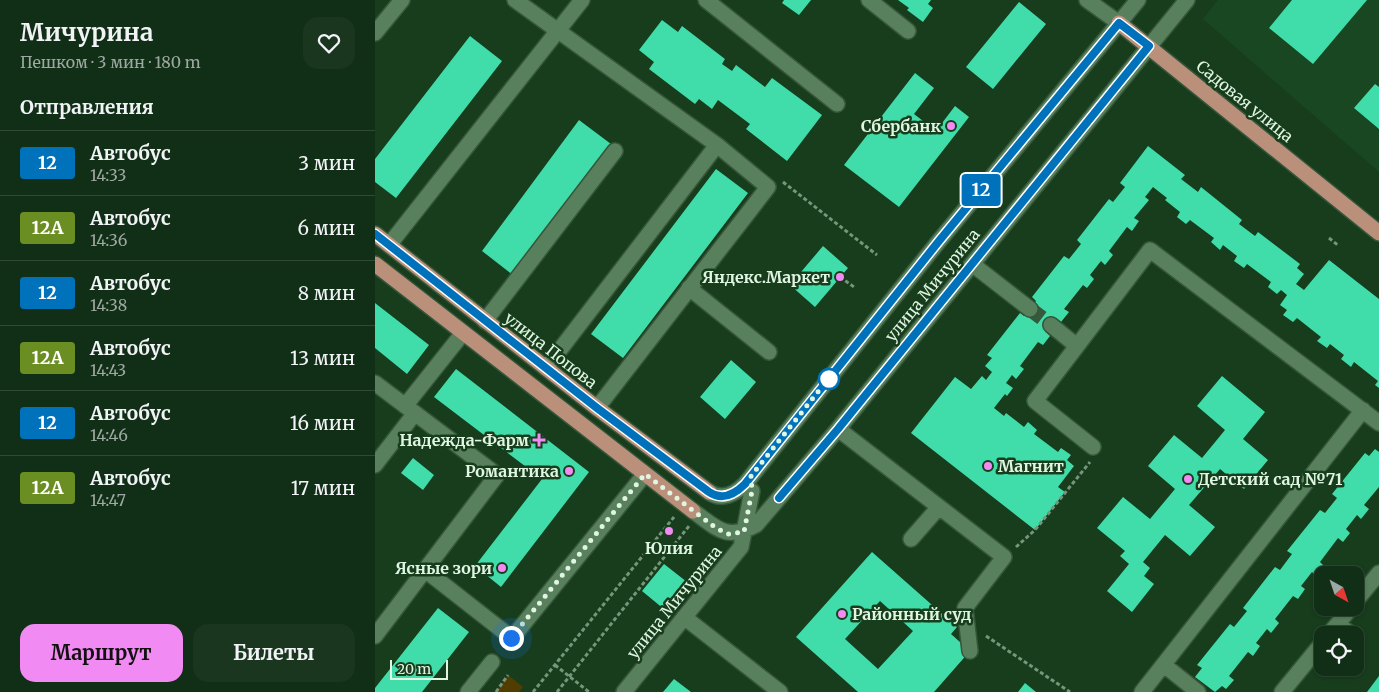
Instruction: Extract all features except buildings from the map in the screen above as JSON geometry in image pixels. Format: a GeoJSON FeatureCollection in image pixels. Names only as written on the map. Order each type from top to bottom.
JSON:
{"type":"FeatureCollection","features":[{"type":"Feature","properties":{"kind":"main road","name":"Садовая улица"},"geometry":{"type":"LineString","coordinates":[[1119,23],[1379,233]]}},
{"type":"Feature","properties":{"kind":"main road","name":"улица Попова"},"geometry":{"type":"LineString","coordinates":[[375,234],[545,368],[709,492]]}},
{"type":"Feature","properties":{"kind":"main road"},"geometry":{"type":"LineString","coordinates":[[375,264],[645,474],[692,518]]}},
{"type":"Feature","properties":{"kind":"street"},"geometry":{"type":"LineString","coordinates":[[375,33],[402,0]]}},
{"type":"Feature","properties":{"kind":"street"},"geometry":{"type":"LineString","coordinates":[[515,0],[717,145],[768,186],[597,408]]}},
{"type":"Feature","properties":{"kind":"street"},"geometry":{"type":"LineString","coordinates":[[389,244],[582,0]]}},
{"type":"Feature","properties":{"kind":"street"},"geometry":{"type":"LineString","coordinates":[[706,0],[837,104]]}},
{"type":"Feature","properties":{"kind":"street"},"geometry":{"type":"LineString","coordinates":[[869,0],[909,31]]}},
{"type":"Feature","properties":{"kind":"street","name":"Садовая улица"},"geometry":{"type":"LineString","coordinates":[[1087,0],[1119,23]]}},
{"type":"Feature","properties":{"kind":"street","name":"улица Мичурина"},"geometry":{"type":"LineString","coordinates":[[709,492],[715,496],[730,495],[752,483],[939,241],[1138,0]]}},
{"type":"Feature","properties":{"kind":"street","name":"улица Мичурина"},"geometry":{"type":"LineString","coordinates":[[692,518],[728,534],[744,532],[756,525],[838,429],[1187,0]]}},
{"type":"Feature","properties":{"kind":"street"},"geometry":{"type":"LineString","coordinates":[[545,368],[717,145]]}},
{"type":"Feature","properties":{"kind":"street"},"geometry":{"type":"LineString","coordinates":[[485,321],[615,151]]}},
{"type":"Feature","properties":{"kind":"street"},"geometry":{"type":"LineString","coordinates":[[1092,454],[1035,402],[1150,250],[1379,423]]}},
{"type":"Feature","properties":{"kind":"street"},"geometry":{"type":"LineString","coordinates":[[973,264],[1030,309]]}},
{"type":"Feature","properties":{"kind":"street"},"geometry":{"type":"LineString","coordinates":[[689,288],[769,352]]}},
{"type":"Feature","properties":{"kind":"street"},"geometry":{"type":"LineString","coordinates":[[1051,325],[1077,346]]}},
{"type":"Feature","properties":{"kind":"street"},"geometry":{"type":"LineString","coordinates":[[377,457],[463,333]]}},
{"type":"Feature","properties":{"kind":"street"},"geometry":{"type":"LineString","coordinates":[[375,383],[497,475],[375,636]]}},
{"type":"Feature","properties":{"kind":"street"},"geometry":{"type":"LineString","coordinates":[[1143,692],[1363,410]]}},
{"type":"Feature","properties":{"kind":"street"},"geometry":{"type":"LineString","coordinates":[[838,429],[1004,557],[965,608],[970,651]]}},
{"type":"Feature","properties":{"kind":"street"},"geometry":{"type":"LineString","coordinates":[[425,570],[511,638],[645,474]]}},
{"type":"Feature","properties":{"kind":"street"},"geometry":{"type":"LineString","coordinates":[[752,483],[759,499],[769,502],[779,498]]}},
{"type":"Feature","properties":{"kind":"street","name":"улица Мичурина"},"geometry":{"type":"LineString","coordinates":[[624,692],[741,547],[752,483]]}},
{"type":"Feature","properties":{"kind":"street"},"geometry":{"type":"LineString","coordinates":[[911,539],[939,507]]}},
{"type":"Feature","properties":{"kind":"street"},"geometry":{"type":"LineString","coordinates":[[1364,591],[1379,573]]}},
{"type":"Feature","properties":{"kind":"street"},"geometry":{"type":"LineString","coordinates":[[1336,626],[1344,616]]}},
{"type":"Feature","properties":{"kind":"street"},"geometry":{"type":"LineString","coordinates":[[684,617],[780,692]]}},
{"type":"Feature","properties":{"kind":"street"},"geometry":{"type":"LineString","coordinates":[[1282,692],[1314,653]]}},
{"type":"Feature","properties":{"kind":"street"},"geometry":{"type":"LineString","coordinates":[[468,692],[492,662]]}},
{"type":"Feature","properties":{"kind":"street"},"geometry":{"type":"LineString","coordinates":[[1164,665],[1198,692]]}},
{"type":"Feature","properties":{"kind":"path"},"geometry":{"type":"LineString","coordinates":[[1329,238],[1339,246]]}},
{"type":"Feature","properties":{"kind":"path"},"geometry":{"type":"LineString","coordinates":[[841,277],[853,287]]}},
{"type":"Feature","properties":{"kind":"path"},"geometry":{"type":"LineString","coordinates":[[1004,557],[1035,530],[1092,454]]}},
{"type":"Feature","properties":{"kind":"path"},"geometry":{"type":"LineString","coordinates":[[533,692],[677,513]]}},
{"type":"Feature","properties":{"kind":"path"},"geometry":{"type":"LineString","coordinates":[[557,692],[692,518]]}},
{"type":"Feature","properties":{"kind":"path"},"geometry":{"type":"LineString","coordinates":[[967,623],[1070,692]]}},
{"type":"Feature","properties":{"kind":"path"},"geometry":{"type":"LineString","coordinates":[[555,666],[589,692]]}},
{"type":"Feature","properties":{"kind":"path"},"geometry":{"type":"LineString","coordinates":[[496,692],[508,675]]}},
{"type":"Feature","properties":{"kind":"shaded area"},"geometry":{"type":"Polygon","coordinates":[[[1218,0],[1379,0],[1379,172],[1203,19],[1218,0]]]}},
{"type":"Feature","properties":{"kind":"shaded area"},"geometry":{"type":"Polygon","coordinates":[[[508,675],[523,687],[519,692],[496,692],[508,675]]]}},
{"type":"Feature","properties":{"kind":"tunnel"},"geometry":{"type":"LineString","coordinates":[[1030,309],[1051,325]]}},
{"type":"Feature","properties":{"kind":"bus line","name":"12"},"geometry":{"type":"LineString","coordinates":[[375,234],[597,408],[709,492],[715,496],[730,495],[745,484],[939,241],[1119,23],[1149,46],[838,429],[779,498]]}},
{"type":"Feature","properties":{"kind":"place","name":"Сбербанк"},"geometry":{"type":"Point","coordinates":[951,126]}},
{"type":"Feature","properties":{"kind":"place","name":"Яндекс.Маркет"},"geometry":{"type":"Point","coordinates":[840,277]}},
{"type":"Feature","properties":{"kind":"place","name":"Надежда-Фарм"},"geometry":{"type":"Point","coordinates":[539,440]}},
{"type":"Feature","properties":{"kind":"place","name":"Магнит"},"geometry":{"type":"Point","coordinates":[988,466]}},
{"type":"Feature","properties":{"kind":"place","name":"Романтика"},"geometry":{"type":"Point","coordinates":[569,471]}},
{"type":"Feature","properties":{"kind":"place","name":"Детский сад №71"},"geometry":{"type":"Point","coordinates":[1188,479]}},
{"type":"Feature","properties":{"kind":"place","name":"Юлия"},"geometry":{"type":"Point","coordinates":[669,531]}},
{"type":"Feature","properties":{"kind":"place","name":"Ясные зори"},"geometry":{"type":"Point","coordinates":[502,568]}},
{"type":"Feature","properties":{"kind":"place","name":"Районный суд"},"geometry":{"type":"Point","coordinates":[842,614]}},
{"type":"Feature","properties":{"kind":"route"},"geometry":{"type":"LineString","coordinates":[[511,638],[645,474],[716,528],[728,534],[744,532],[752,491],[751,476],[833,373],[829,379]]}}]}
